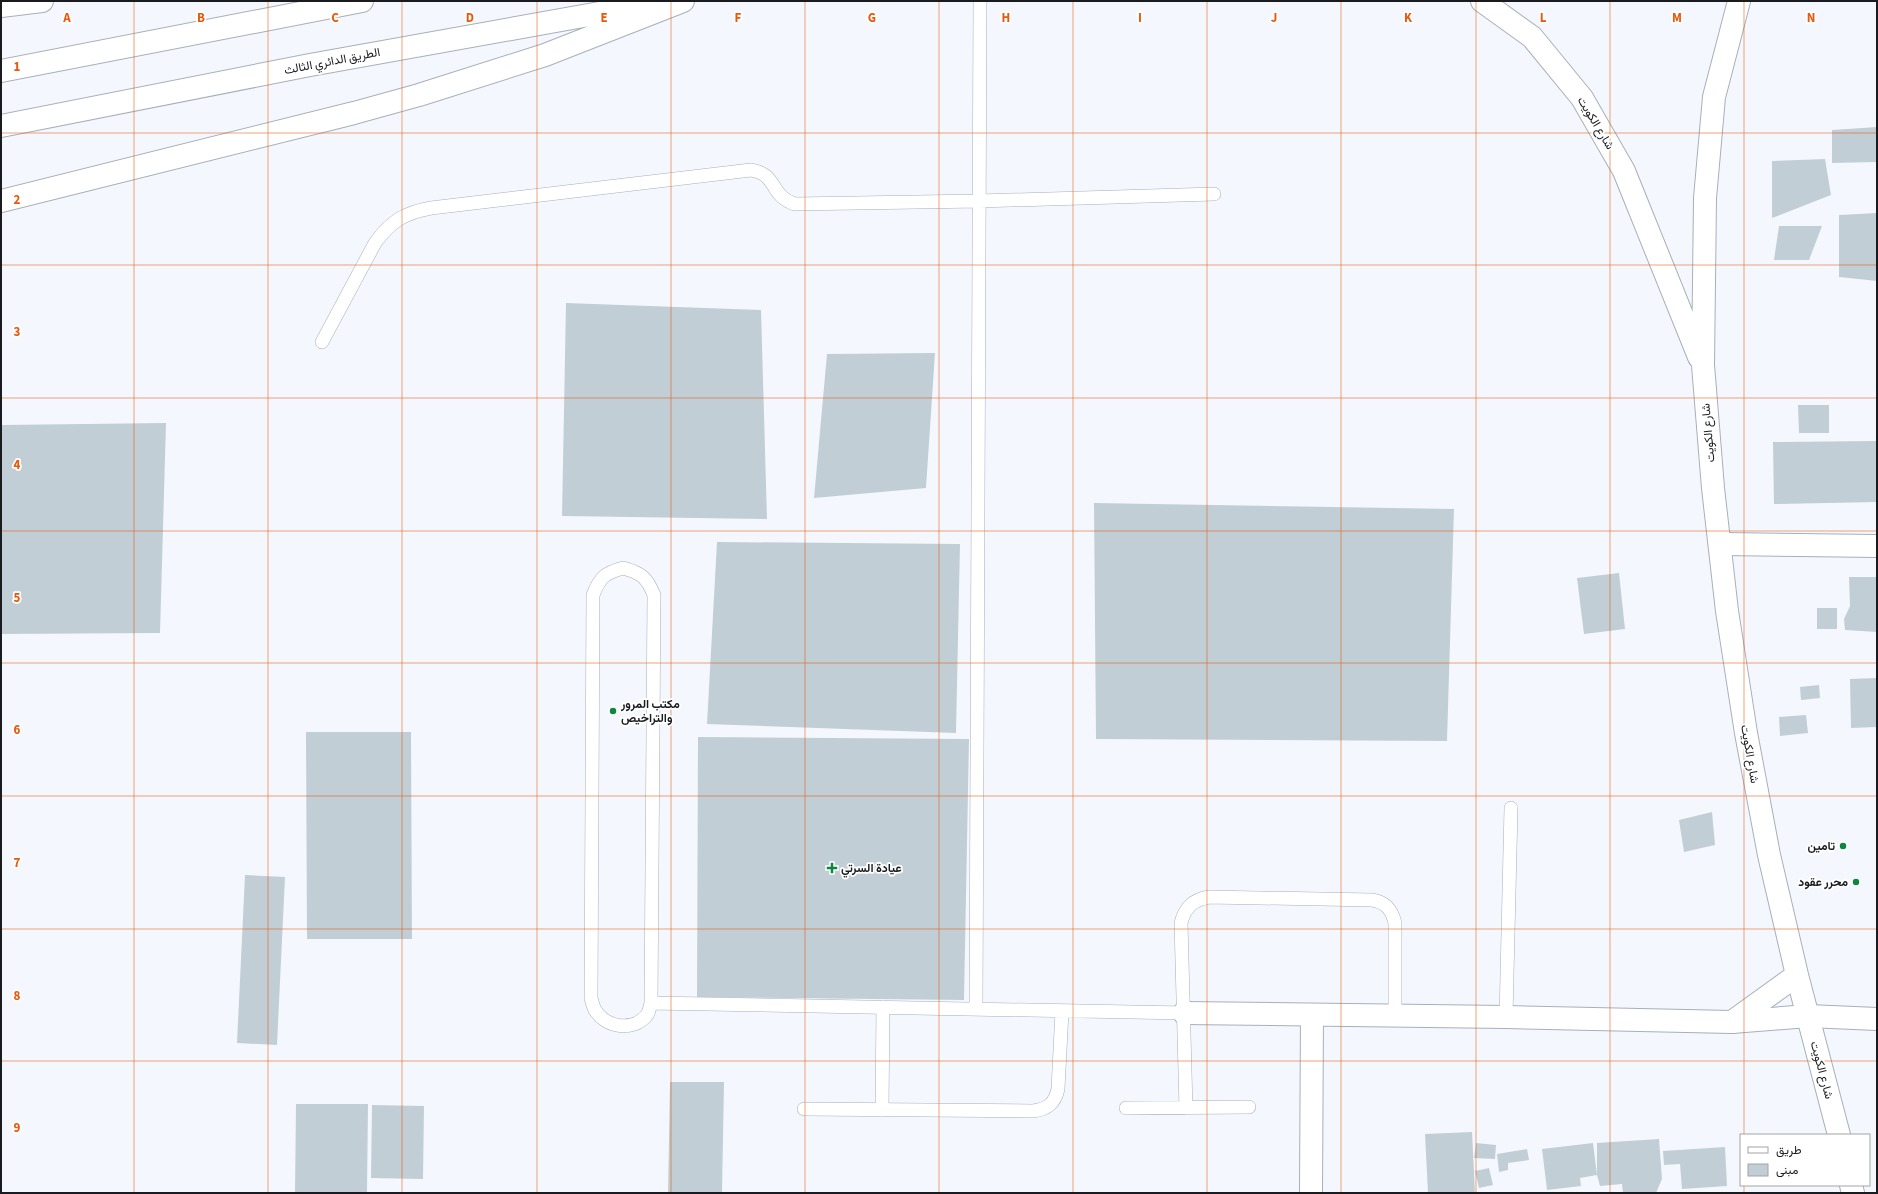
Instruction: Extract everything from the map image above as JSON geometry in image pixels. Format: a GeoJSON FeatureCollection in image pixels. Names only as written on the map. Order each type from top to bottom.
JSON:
{"type":"FeatureCollection","features":[{"type":"Feature","properties":{"kind":"main road"},"geometry":{"type":"LineString","coordinates":[[1,6],[42,1]]}},
{"type":"Feature","properties":{"kind":"main road"},"geometry":{"type":"LineString","coordinates":[[1,71],[362,1]]}},
{"type":"Feature","properties":{"kind":"main road","name":"الطريق الدائري الثالث"},"geometry":{"type":"LineString","coordinates":[[1,126],[310,65],[664,1]]}},
{"type":"Feature","properties":{"kind":"main road"},"geometry":{"type":"LineString","coordinates":[[1,201],[354,113],[419,95],[545,55],[683,1]]}},
{"type":"Feature","properties":{"kind":"main road","name":"شارع الكويت"},"geometry":{"type":"LineString","coordinates":[[1482,1],[1532,37],[1582,98],[1624,171],[1703,365]]}},
{"type":"Feature","properties":{"kind":"main road","name":"شارع الكويت"},"geometry":{"type":"LineString","coordinates":[[1739,1],[1714,97],[1705,198],[1703,365],[1713,488],[1727,611],[1746,733],[1770,855],[1797,975],[1839,1134]]}},
{"type":"Feature","properties":{"kind":"main road"},"geometry":{"type":"LineString","coordinates":[[1720,544],[1877,546]]}},
{"type":"Feature","properties":{"kind":"main road"},"geometry":{"type":"LineString","coordinates":[[1732,1022],[1797,975]]}},
{"type":"Feature","properties":{"kind":"main road"},"geometry":{"type":"LineString","coordinates":[[1184,1013],[1506,1017],[1732,1022],[1808,1016],[1877,1019]]}},
{"type":"Feature","properties":{"kind":"main road"},"geometry":{"type":"LineString","coordinates":[[1311,1193],[1312,1015]]}},
{"type":"Feature","properties":{"kind":"lane"},"geometry":{"type":"LineString","coordinates":[[976,1009],[980,1]]}},
{"type":"Feature","properties":{"kind":"lane"},"geometry":{"type":"LineString","coordinates":[[322,342],[375,243],[384,230],[396,220],[412,211],[751,170],[766,174],[780,196],[795,204],[979,201],[1214,194]]}},
{"type":"Feature","properties":{"kind":"lane"},"geometry":{"type":"LineString","coordinates":[[623,568],[637,572],[648,582],[654,595],[651,1003],[648,1014],[639,1022],[627,1026],[614,1025],[603,1019],[595,1010],[591,998],[593,595],[598,582],[609,572],[623,568]]}},
{"type":"Feature","properties":{"kind":"lane"},"geometry":{"type":"LineString","coordinates":[[1506,1017],[1511,808]]}},
{"type":"Feature","properties":{"kind":"lane"},"geometry":{"type":"LineString","coordinates":[[1186,1108],[1181,923],[1188,906],[1193,902],[1209,897],[1380,901],[1388,906],[1393,914],[1395,923],[1395,1016]]}},
{"type":"Feature","properties":{"kind":"lane"},"geometry":{"type":"LineString","coordinates":[[651,1003],[1184,1013]]}},
{"type":"Feature","properties":{"kind":"lane"},"geometry":{"type":"LineString","coordinates":[[882,1110],[883,1007]]}},
{"type":"Feature","properties":{"kind":"lane"},"geometry":{"type":"LineString","coordinates":[[804,1109],[1043,1110],[1052,1104],[1058,1089],[1062,1011]]}},
{"type":"Feature","properties":{"kind":"lane"},"geometry":{"type":"LineString","coordinates":[[1126,1108],[1249,1107]]}},
{"type":"Feature","properties":{"kind":"building"},"geometry":{"type":"Polygon","coordinates":[[[1877,127],[1877,162],[1832,163],[1832,130],[1877,127]]]}},
{"type":"Feature","properties":{"kind":"building"},"geometry":{"type":"Polygon","coordinates":[[[1825,159],[1831,195],[1772,218],[1772,161],[1825,159]]]}},
{"type":"Feature","properties":{"kind":"building"},"geometry":{"type":"Polygon","coordinates":[[[1877,213],[1877,281],[1839,277],[1839,215],[1877,213]]]}},
{"type":"Feature","properties":{"kind":"building"},"geometry":{"type":"Polygon","coordinates":[[[1779,226],[1822,226],[1809,260],[1774,260],[1779,226]]]}},
{"type":"Feature","properties":{"kind":"building"},"geometry":{"type":"Polygon","coordinates":[[[566,303],[761,310],[767,519],[562,516],[566,303]]]}},
{"type":"Feature","properties":{"kind":"building"},"geometry":{"type":"Polygon","coordinates":[[[935,353],[926,488],[814,498],[827,354],[935,353]]]}},
{"type":"Feature","properties":{"kind":"building"},"geometry":{"type":"Polygon","coordinates":[[[1798,405],[1829,405],[1829,433],[1799,433],[1798,405]]]}},
{"type":"Feature","properties":{"kind":"building"},"geometry":{"type":"Polygon","coordinates":[[[166,423],[160,633],[1,634],[1,425],[166,423]]]}},
{"type":"Feature","properties":{"kind":"building"},"geometry":{"type":"Polygon","coordinates":[[[1877,441],[1877,502],[1774,504],[1773,442],[1877,441]]]}},
{"type":"Feature","properties":{"kind":"building"},"geometry":{"type":"Polygon","coordinates":[[[1094,503],[1454,509],[1447,741],[1096,739],[1094,503]]]}},
{"type":"Feature","properties":{"kind":"building"},"geometry":{"type":"Polygon","coordinates":[[[717,542],[960,544],[956,733],[707,724],[717,542]]]}},
{"type":"Feature","properties":{"kind":"building"},"geometry":{"type":"Polygon","coordinates":[[[1619,573],[1625,629],[1584,634],[1577,578],[1619,573]]]}},
{"type":"Feature","properties":{"kind":"building"},"geometry":{"type":"Polygon","coordinates":[[[1849,577],[1877,577],[1877,632],[1845,630],[1844,619],[1850,606],[1849,577]]]}},
{"type":"Feature","properties":{"kind":"building"},"geometry":{"type":"Polygon","coordinates":[[[1817,608],[1837,608],[1837,629],[1817,629],[1817,608]]]}},
{"type":"Feature","properties":{"kind":"building"},"geometry":{"type":"Polygon","coordinates":[[[1877,678],[1877,727],[1851,728],[1850,679],[1877,678]]]}},
{"type":"Feature","properties":{"kind":"building"},"geometry":{"type":"Polygon","coordinates":[[[1819,685],[1820,698],[1801,700],[1800,687],[1819,685]]]}},
{"type":"Feature","properties":{"kind":"building"},"geometry":{"type":"Polygon","coordinates":[[[1806,715],[1808,733],[1780,736],[1779,717],[1806,715]]]}},
{"type":"Feature","properties":{"kind":"building"},"geometry":{"type":"Polygon","coordinates":[[[306,732],[411,732],[412,939],[307,939],[306,732]]]}},
{"type":"Feature","properties":{"kind":"building","name":"عيادة السرتي"},"geometry":{"type":"Polygon","coordinates":[[[698,737],[969,739],[964,1000],[697,997],[698,737]]]}},
{"type":"Feature","properties":{"kind":"building"},"geometry":{"type":"Polygon","coordinates":[[[1712,812],[1715,845],[1684,852],[1679,820],[1712,812]]]}},
{"type":"Feature","properties":{"kind":"building"},"geometry":{"type":"Polygon","coordinates":[[[245,875],[285,877],[277,1045],[237,1043],[245,875]]]}},
{"type":"Feature","properties":{"kind":"building"},"geometry":{"type":"Polygon","coordinates":[[[670,1082],[724,1082],[722,1193],[668,1193],[670,1082]]]}},
{"type":"Feature","properties":{"kind":"building"},"geometry":{"type":"Polygon","coordinates":[[[296,1104],[368,1104],[367,1193],[295,1193],[296,1104]]]}},
{"type":"Feature","properties":{"kind":"building"},"geometry":{"type":"Polygon","coordinates":[[[372,1105],[424,1106],[423,1179],[371,1178],[372,1105]]]}},
{"type":"Feature","properties":{"kind":"building"},"geometry":{"type":"Polygon","coordinates":[[[1472,1132],[1475,1193],[1428,1193],[1425,1134],[1472,1132]]]}},
{"type":"Feature","properties":{"kind":"building"},"geometry":{"type":"Polygon","coordinates":[[[1659,1139],[1662,1179],[1656,1193],[1623,1193],[1622,1184],[1600,1186],[1597,1175],[1597,1143],[1659,1139]]]}},
{"type":"Feature","properties":{"kind":"building"},"geometry":{"type":"Polygon","coordinates":[[[1476,1143],[1496,1145],[1495,1159],[1474,1158],[1476,1143]]]}},
{"type":"Feature","properties":{"kind":"building"},"geometry":{"type":"Polygon","coordinates":[[[1593,1143],[1597,1175],[1580,1178],[1581,1186],[1547,1190],[1542,1149],[1593,1143]]]}},
{"type":"Feature","properties":{"kind":"building"},"geometry":{"type":"Polygon","coordinates":[[[1725,1147],[1727,1186],[1682,1189],[1680,1164],[1664,1165],[1663,1151],[1725,1147]]]}},
{"type":"Feature","properties":{"kind":"building"},"geometry":{"type":"Polygon","coordinates":[[[1527,1149],[1529,1160],[1508,1163],[1508,1170],[1499,1172],[1497,1154],[1527,1149]]]}},
{"type":"Feature","properties":{"kind":"building"},"geometry":{"type":"Polygon","coordinates":[[[1489,1168],[1493,1185],[1479,1188],[1475,1171],[1489,1168]]]}},
{"type":"Feature","properties":{"kind":"place","name":"مكتب المرور والتراخيص"},"geometry":{"type":"Point","coordinates":[613,711]}},
{"type":"Feature","properties":{"kind":"place","name":"تامين"},"geometry":{"type":"Point","coordinates":[1843,846]}},
{"type":"Feature","properties":{"kind":"place","name":"عيادة السرتي"},"geometry":{"type":"Point","coordinates":[832,868]}},
{"type":"Feature","properties":{"kind":"place","name":"محرر عقود"},"geometry":{"type":"Point","coordinates":[1856,882]}}]}
